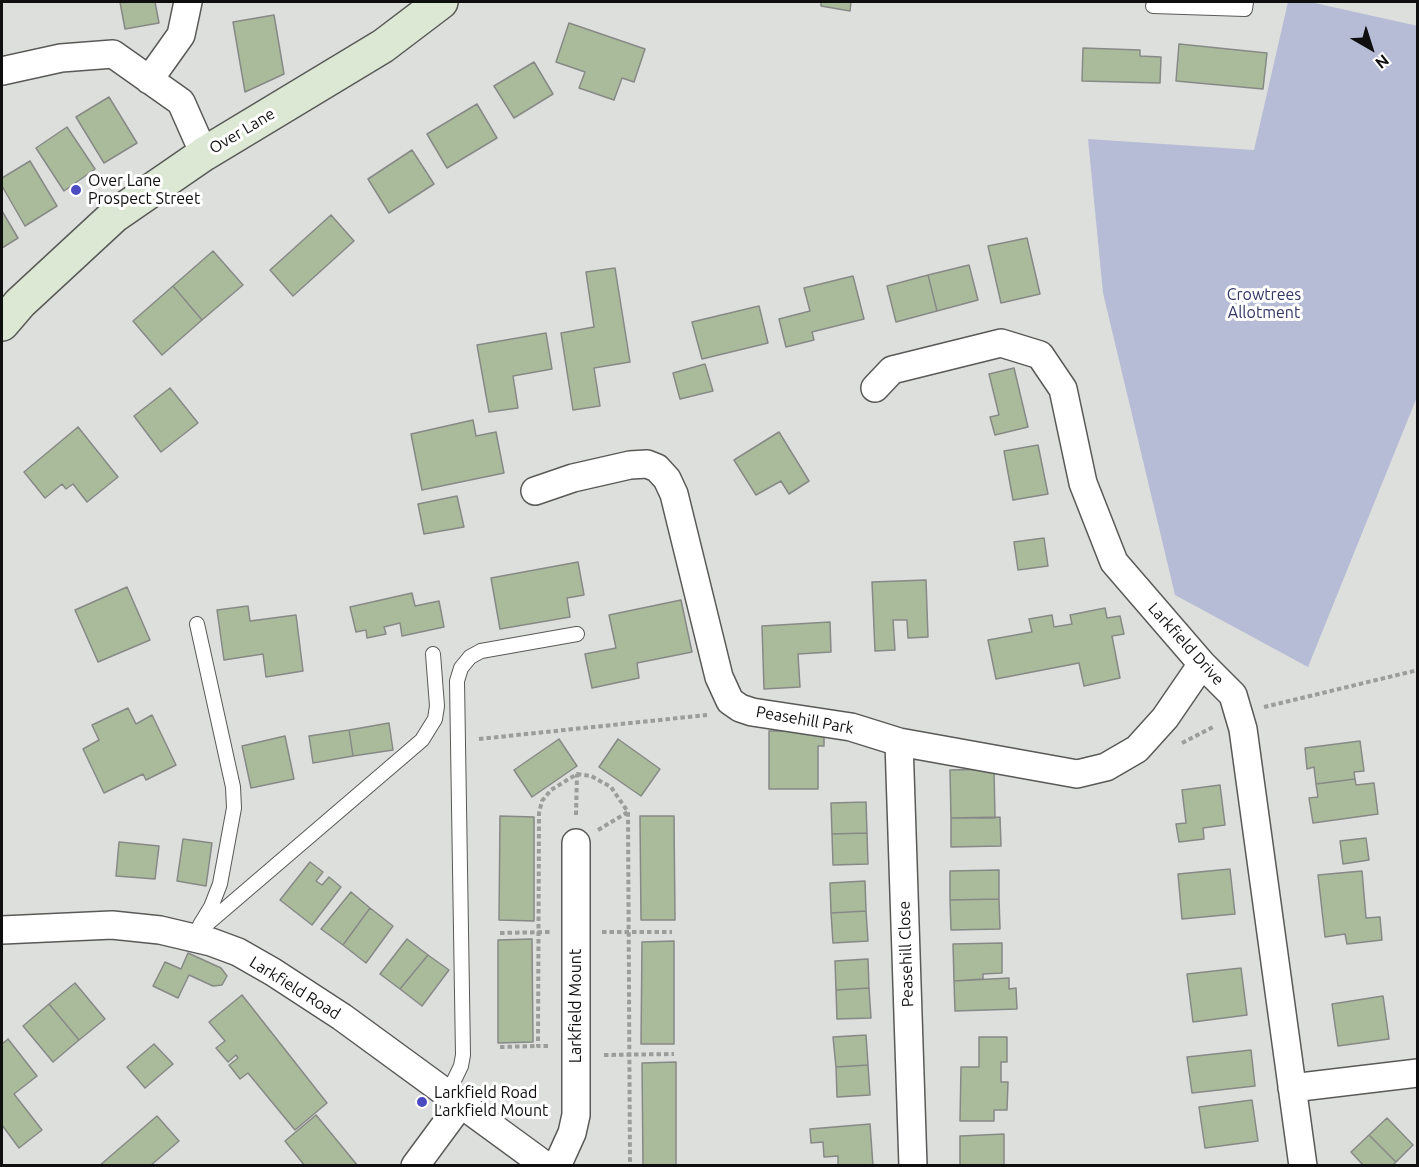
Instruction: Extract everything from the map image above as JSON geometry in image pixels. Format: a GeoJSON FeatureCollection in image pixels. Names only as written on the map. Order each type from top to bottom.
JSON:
{"type":"FeatureCollection","features":[{"type":"Feature","properties":{"kind":"street"},"geometry":{"type":"LineString","coordinates":[[149,80],[181,35],[188,2]]}},
{"type":"Feature","properties":{"kind":"street","name":"Over Lane"},"geometry":{"type":"LineString","coordinates":[[2,324],[20,303],[114,216],[204,154],[382,46],[441,2]]}},
{"type":"Feature","properties":{"kind":"street"},"geometry":{"type":"LineString","coordinates":[[2,71],[61,58],[113,54],[180,102],[204,154]]}},
{"type":"Feature","properties":{"kind":"street","name":"Larkfield Drive"},"geometry":{"type":"LineString","coordinates":[[875,388],[892,370],[1001,343],[1040,355],[1063,389],[1083,483],[1114,562],[1202,664],[1233,695],[1243,729],[1303,1166]]}},
{"type":"Feature","properties":{"kind":"street","name":"Peasehill Park"},"geometry":{"type":"LineString","coordinates":[[535,491],[573,478],[630,465],[647,464],[657,468],[667,479],[674,494],[719,677],[730,701],[740,708],[851,727],[899,742],[1077,774],[1106,767],[1137,748],[1158,726],[1202,664]]}},
{"type":"Feature","properties":{"kind":"street","name":"Peasehill Close"},"geometry":{"type":"LineString","coordinates":[[899,742],[912,1166]]}},
{"type":"Feature","properties":{"kind":"street","name":"Larkfield Mount"},"geometry":{"type":"LineString","coordinates":[[556,1166],[572,1133],[576,1115],[576,843]]}},
{"type":"Feature","properties":{"kind":"street","name":"Larkfield Road"},"geometry":{"type":"LineString","coordinates":[[2,930],[112,925],[160,930],[192,937],[238,952],[342,1017],[546,1166]]}},
{"type":"Feature","properties":{"kind":"street"},"geometry":{"type":"LineString","coordinates":[[1292,1088],[1418,1073]]}},
{"type":"Feature","properties":{"kind":"street"},"geometry":{"type":"LineString","coordinates":[[415,1166],[453,1100]]}},
{"type":"Feature","properties":{"kind":"lane"},"geometry":{"type":"LineString","coordinates":[[1153,6],[1245,9],[1246,2]]}},
{"type":"Feature","properties":{"kind":"lane"},"geometry":{"type":"LineString","coordinates":[[192,937],[216,895],[234,808],[233,787],[197,624]]}},
{"type":"Feature","properties":{"kind":"lane"},"geometry":{"type":"LineString","coordinates":[[453,1100],[464,1055],[457,681],[461,668],[470,657],[481,651],[577,634]]}},
{"type":"Feature","properties":{"kind":"lane"},"geometry":{"type":"LineString","coordinates":[[192,937],[422,740],[435,719],[437,706],[433,654]]}},
{"type":"Feature","properties":{"kind":"path"},"geometry":{"type":"LineString","coordinates":[[1238,713],[1418,670]]}},
{"type":"Feature","properties":{"kind":"path"},"geometry":{"type":"LineString","coordinates":[[457,740],[713,714],[740,708]]}},
{"type":"Feature","properties":{"kind":"path"},"geometry":{"type":"LineString","coordinates":[[576,843],[577,774]]}},
{"type":"Feature","properties":{"kind":"path"},"geometry":{"type":"LineString","coordinates":[[576,843],[628,812],[630,1166]]}},
{"type":"Feature","properties":{"kind":"path"},"geometry":{"type":"LineString","coordinates":[[500,1047],[538,1046]]}},
{"type":"Feature","properties":{"kind":"path"},"geometry":{"type":"LineString","coordinates":[[576,1057],[674,1054]]}},
{"type":"Feature","properties":{"kind":"green space","name":"Crowtrees Allotment"},"geometry":{"type":"Polygon","coordinates":[[[1288,2],[1310,2],[1418,26],[1417,397],[1308,667],[1175,595],[1103,293],[1088,139],[1254,150],[1288,2]]]}},
{"type":"Feature","properties":{"kind":"building"},"geometry":{"type":"Polygon","coordinates":[[[120,2],[155,2],[159,23],[125,29],[120,2]]]}},
{"type":"Feature","properties":{"kind":"building"},"geometry":{"type":"Polygon","coordinates":[[[821,2],[851,2],[850,11],[821,6],[821,2]]]}},
{"type":"Feature","properties":{"kind":"building"},"geometry":{"type":"Polygon","coordinates":[[[274,15],[284,74],[245,92],[233,22],[274,15]]]}},
{"type":"Feature","properties":{"kind":"building"},"geometry":{"type":"Polygon","coordinates":[[[569,23],[645,49],[634,82],[622,78],[614,100],[579,88],[585,72],[556,62],[569,23]]]}},
{"type":"Feature","properties":{"kind":"building"},"geometry":{"type":"Polygon","coordinates":[[[1179,44],[1267,53],[1263,89],[1176,81],[1179,44]]]}},
{"type":"Feature","properties":{"kind":"building"},"geometry":{"type":"Polygon","coordinates":[[[1083,48],[1140,50],[1140,56],[1161,57],[1160,83],[1082,81],[1083,48]]]}},
{"type":"Feature","properties":{"kind":"building"},"geometry":{"type":"Polygon","coordinates":[[[534,62],[553,94],[514,118],[494,86],[534,62]]]}},
{"type":"Feature","properties":{"kind":"building"},"geometry":{"type":"Polygon","coordinates":[[[109,97],[137,143],[104,163],[76,117],[109,97]]]}},
{"type":"Feature","properties":{"kind":"building"},"geometry":{"type":"Polygon","coordinates":[[[477,104],[497,138],[447,168],[427,134],[477,104]]]}},
{"type":"Feature","properties":{"kind":"building"},"geometry":{"type":"Polygon","coordinates":[[[67,127],[95,169],[64,191],[36,148],[67,127]]]}},
{"type":"Feature","properties":{"kind":"building"},"geometry":{"type":"Polygon","coordinates":[[[412,150],[434,184],[389,213],[368,179],[412,150]]]}},
{"type":"Feature","properties":{"kind":"building"},"geometry":{"type":"Polygon","coordinates":[[[30,161],[57,206],[25,226],[2,186],[2,178],[30,161]]]}},
{"type":"Feature","properties":{"kind":"building"},"geometry":{"type":"Polygon","coordinates":[[[2,211],[18,238],[2,248],[2,211]]]}},
{"type":"Feature","properties":{"kind":"building"},"geometry":{"type":"Polygon","coordinates":[[[331,215],[354,241],[293,296],[270,270],[331,215]]]}},
{"type":"Feature","properties":{"kind":"building"},"geometry":{"type":"Polygon","coordinates":[[[1027,238],[1040,294],[1001,303],[988,246],[1027,238]]]}},
{"type":"Feature","properties":{"kind":"building"},"geometry":{"type":"Polygon","coordinates":[[[213,251],[243,285],[202,320],[173,286],[213,251]]]}},
{"type":"Feature","properties":{"kind":"building"},"geometry":{"type":"Polygon","coordinates":[[[969,265],[978,300],[937,311],[928,275],[969,265]]]}},
{"type":"Feature","properties":{"kind":"building"},"geometry":{"type":"Polygon","coordinates":[[[615,268],[630,362],[594,368],[600,406],[573,410],[561,333],[594,327],[586,272],[615,268]]]}},
{"type":"Feature","properties":{"kind":"building"},"geometry":{"type":"Polygon","coordinates":[[[928,275],[937,311],[896,322],[887,286],[928,275]]]}},
{"type":"Feature","properties":{"kind":"building"},"geometry":{"type":"Polygon","coordinates":[[[853,276],[864,319],[812,332],[814,340],[786,347],[779,319],[810,311],[804,288],[853,276]]]}},
{"type":"Feature","properties":{"kind":"building"},"geometry":{"type":"Polygon","coordinates":[[[173,286],[202,320],[162,355],[133,321],[173,286]]]}},
{"type":"Feature","properties":{"kind":"building"},"geometry":{"type":"Polygon","coordinates":[[[759,306],[768,343],[702,359],[692,322],[759,306]]]}},
{"type":"Feature","properties":{"kind":"building"},"geometry":{"type":"Polygon","coordinates":[[[546,333],[552,369],[513,376],[518,408],[489,412],[477,345],[546,333]]]}},
{"type":"Feature","properties":{"kind":"building"},"geometry":{"type":"Polygon","coordinates":[[[705,364],[713,391],[680,399],[673,373],[705,364]]]}},
{"type":"Feature","properties":{"kind":"building"},"geometry":{"type":"Polygon","coordinates":[[[1014,368],[1028,427],[995,435],[990,417],[999,415],[989,374],[1014,368]]]}},
{"type":"Feature","properties":{"kind":"building"},"geometry":{"type":"Polygon","coordinates":[[[170,388],[198,423],[161,452],[134,416],[170,388]]]}},
{"type":"Feature","properties":{"kind":"building"},"geometry":{"type":"Polygon","coordinates":[[[473,420],[476,436],[496,432],[504,473],[422,490],[411,434],[473,420]]]}},
{"type":"Feature","properties":{"kind":"building"},"geometry":{"type":"Polygon","coordinates":[[[78,427],[118,477],[87,502],[73,484],[66,489],[62,484],[45,498],[24,472],[78,427]]]}},
{"type":"Feature","properties":{"kind":"building"},"geometry":{"type":"Polygon","coordinates":[[[779,432],[809,481],[789,494],[781,481],[756,495],[734,460],[779,432]]]}},
{"type":"Feature","properties":{"kind":"building"},"geometry":{"type":"Polygon","coordinates":[[[1038,445],[1048,494],[1013,500],[1004,451],[1038,445]]]}},
{"type":"Feature","properties":{"kind":"building"},"geometry":{"type":"Polygon","coordinates":[[[457,496],[464,527],[424,534],[418,504],[457,496]]]}},
{"type":"Feature","properties":{"kind":"building"},"geometry":{"type":"Polygon","coordinates":[[[1044,538],[1048,566],[1018,570],[1014,542],[1044,538]]]}},
{"type":"Feature","properties":{"kind":"building"},"geometry":{"type":"Polygon","coordinates":[[[578,562],[584,595],[567,598],[570,617],[500,629],[491,578],[578,562]]]}},
{"type":"Feature","properties":{"kind":"building"},"geometry":{"type":"Polygon","coordinates":[[[926,580],[928,637],[908,638],[907,620],[893,620],[895,650],[875,651],[872,582],[926,580]]]}},
{"type":"Feature","properties":{"kind":"building"},"geometry":{"type":"Polygon","coordinates":[[[127,587],[150,640],[98,662],[75,610],[127,587]]]}},
{"type":"Feature","properties":{"kind":"building"},"geometry":{"type":"Polygon","coordinates":[[[412,593],[415,606],[439,601],[444,627],[402,636],[400,623],[384,627],[386,634],[367,638],[366,630],[356,632],[350,607],[412,593]]]}},
{"type":"Feature","properties":{"kind":"building"},"geometry":{"type":"Polygon","coordinates":[[[681,600],[692,652],[637,663],[639,678],[592,688],[585,654],[616,648],[609,615],[681,600]]]}},
{"type":"Feature","properties":{"kind":"building"},"geometry":{"type":"Polygon","coordinates":[[[248,606],[250,621],[296,615],[303,671],[266,677],[263,654],[224,660],[217,610],[248,606]]]}},
{"type":"Feature","properties":{"kind":"building"},"geometry":{"type":"Polygon","coordinates":[[[1105,608],[1107,618],[1120,616],[1124,634],[1112,636],[1120,678],[1084,686],[1079,663],[996,679],[988,640],[1032,632],[1029,619],[1052,615],[1054,627],[1072,624],[1070,615],[1105,608]]]}},
{"type":"Feature","properties":{"kind":"building"},"geometry":{"type":"Polygon","coordinates":[[[830,622],[831,652],[798,654],[800,687],[764,689],[762,626],[830,622]]]}},
{"type":"Feature","properties":{"kind":"building"},"geometry":{"type":"Polygon","coordinates":[[[128,708],[136,724],[152,715],[176,765],[146,780],[143,774],[104,793],[83,749],[99,740],[92,725],[128,708]]]}},
{"type":"Feature","properties":{"kind":"building"},"geometry":{"type":"Polygon","coordinates":[[[389,723],[393,750],[353,756],[349,730],[389,723]]]}},
{"type":"Feature","properties":{"kind":"building"},"geometry":{"type":"Polygon","coordinates":[[[349,730],[353,756],[313,763],[309,736],[349,730]]]}},
{"type":"Feature","properties":{"kind":"building"},"geometry":{"type":"Polygon","coordinates":[[[769,731],[824,731],[824,746],[818,746],[818,789],[769,789],[769,731]]]}},
{"type":"Feature","properties":{"kind":"building"},"geometry":{"type":"Polygon","coordinates":[[[285,736],[294,779],[251,788],[242,746],[285,736]]]}},
{"type":"Feature","properties":{"kind":"building"},"geometry":{"type":"Polygon","coordinates":[[[559,739],[577,766],[532,797],[514,770],[559,739]]]}},
{"type":"Feature","properties":{"kind":"building"},"geometry":{"type":"Polygon","coordinates":[[[618,739],[660,769],[641,796],[599,767],[618,739]]]}},
{"type":"Feature","properties":{"kind":"building"},"geometry":{"type":"Polygon","coordinates":[[[1360,741],[1364,771],[1354,772],[1355,779],[1316,784],[1314,767],[1307,769],[1305,748],[1360,741]]]}},
{"type":"Feature","properties":{"kind":"building"},"geometry":{"type":"Polygon","coordinates":[[[994,769],[995,818],[951,818],[950,770],[994,769]]]}},
{"type":"Feature","properties":{"kind":"building"},"geometry":{"type":"Polygon","coordinates":[[[1355,779],[1356,785],[1374,783],[1378,814],[1313,823],[1309,798],[1318,797],[1316,784],[1355,779]]]}},
{"type":"Feature","properties":{"kind":"building"},"geometry":{"type":"Polygon","coordinates":[[[1220,785],[1225,825],[1203,828],[1204,839],[1179,842],[1176,824],[1186,823],[1182,790],[1220,785]]]}},
{"type":"Feature","properties":{"kind":"building"},"geometry":{"type":"Polygon","coordinates":[[[866,802],[867,833],[832,834],[831,803],[866,802]]]}},
{"type":"Feature","properties":{"kind":"building"},"geometry":{"type":"Polygon","coordinates":[[[500,816],[534,817],[534,921],[499,920],[500,816]]]}},
{"type":"Feature","properties":{"kind":"building"},"geometry":{"type":"Polygon","coordinates":[[[640,816],[674,816],[675,920],[641,920],[640,816]]]}},
{"type":"Feature","properties":{"kind":"building"},"geometry":{"type":"Polygon","coordinates":[[[1000,817],[1001,846],[951,847],[951,818],[1000,817]]]}},
{"type":"Feature","properties":{"kind":"building"},"geometry":{"type":"Polygon","coordinates":[[[867,833],[868,864],[833,865],[832,834],[867,833]]]}},
{"type":"Feature","properties":{"kind":"building"},"geometry":{"type":"Polygon","coordinates":[[[1366,838],[1369,860],[1343,864],[1340,841],[1366,838]]]}},
{"type":"Feature","properties":{"kind":"building"},"geometry":{"type":"Polygon","coordinates":[[[183,839],[212,843],[206,886],[177,881],[183,839]]]}},
{"type":"Feature","properties":{"kind":"building"},"geometry":{"type":"Polygon","coordinates":[[[119,842],[159,846],[155,879],[116,876],[119,842]]]}},
{"type":"Feature","properties":{"kind":"building"},"geometry":{"type":"Polygon","coordinates":[[[310,862],[323,872],[316,881],[322,885],[329,877],[341,887],[312,925],[280,900],[310,862]]]}},
{"type":"Feature","properties":{"kind":"building"},"geometry":{"type":"Polygon","coordinates":[[[1230,869],[1235,914],[1182,919],[1178,874],[1230,869]]]}},
{"type":"Feature","properties":{"kind":"building"},"geometry":{"type":"Polygon","coordinates":[[[999,870],[999,899],[950,900],[950,871],[999,870]]]}},
{"type":"Feature","properties":{"kind":"building"},"geometry":{"type":"Polygon","coordinates":[[[1362,871],[1366,918],[1380,917],[1382,940],[1347,944],[1345,934],[1325,937],[1318,875],[1362,871]]]}},
{"type":"Feature","properties":{"kind":"building"},"geometry":{"type":"Polygon","coordinates":[[[865,881],[866,911],[831,913],[830,883],[865,881]]]}},
{"type":"Feature","properties":{"kind":"building"},"geometry":{"type":"Polygon","coordinates":[[[351,892],[370,908],[343,945],[321,929],[351,892]]]}},
{"type":"Feature","properties":{"kind":"building"},"geometry":{"type":"Polygon","coordinates":[[[999,899],[1000,929],[951,930],[950,900],[999,899]]]}},
{"type":"Feature","properties":{"kind":"building"},"geometry":{"type":"Polygon","coordinates":[[[370,908],[393,926],[366,963],[343,945],[370,908]]]}},
{"type":"Feature","properties":{"kind":"building"},"geometry":{"type":"Polygon","coordinates":[[[866,911],[868,941],[833,943],[831,913],[866,911]]]}},
{"type":"Feature","properties":{"kind":"building"},"geometry":{"type":"Polygon","coordinates":[[[407,939],[428,955],[400,989],[380,974],[407,939]]]}},
{"type":"Feature","properties":{"kind":"building"},"geometry":{"type":"Polygon","coordinates":[[[532,939],[533,1042],[498,1043],[498,940],[532,939]]]}},
{"type":"Feature","properties":{"kind":"building"},"geometry":{"type":"Polygon","coordinates":[[[674,941],[674,1044],[641,1044],[642,942],[674,941]]]}},
{"type":"Feature","properties":{"kind":"building"},"geometry":{"type":"Polygon","coordinates":[[[1002,943],[1002,973],[983,974],[983,979],[954,981],[953,944],[1002,943]]]}},
{"type":"Feature","properties":{"kind":"building"},"geometry":{"type":"Polygon","coordinates":[[[188,953],[221,968],[227,976],[222,985],[213,986],[189,975],[178,998],[153,986],[165,962],[181,969],[188,953]]]}},
{"type":"Feature","properties":{"kind":"building"},"geometry":{"type":"Polygon","coordinates":[[[428,955],[449,970],[422,1006],[400,989],[428,955]]]}},
{"type":"Feature","properties":{"kind":"building"},"geometry":{"type":"Polygon","coordinates":[[[868,959],[869,988],[836,990],[835,961],[868,959]]]}},
{"type":"Feature","properties":{"kind":"building"},"geometry":{"type":"Polygon","coordinates":[[[1241,968],[1247,1015],[1193,1022],[1187,974],[1241,968]]]}},
{"type":"Feature","properties":{"kind":"building"},"geometry":{"type":"Polygon","coordinates":[[[1009,978],[1009,989],[1016,988],[1017,1009],[955,1011],[954,981],[1009,978]]]}},
{"type":"Feature","properties":{"kind":"building"},"geometry":{"type":"Polygon","coordinates":[[[75,983],[105,1019],[79,1040],[49,1004],[75,983]]]}},
{"type":"Feature","properties":{"kind":"building"},"geometry":{"type":"Polygon","coordinates":[[[869,988],[871,1018],[837,1019],[836,990],[869,988]]]}},
{"type":"Feature","properties":{"kind":"building"},"geometry":{"type":"Polygon","coordinates":[[[242,995],[327,1103],[295,1130],[248,1073],[240,1079],[229,1065],[238,1058],[236,1055],[228,1062],[216,1048],[225,1041],[209,1022],[242,995]]]}},
{"type":"Feature","properties":{"kind":"building"},"geometry":{"type":"Polygon","coordinates":[[[1383,996],[1389,1039],[1338,1046],[1332,1004],[1383,996]]]}},
{"type":"Feature","properties":{"kind":"building"},"geometry":{"type":"Polygon","coordinates":[[[49,1004],[79,1040],[53,1062],[23,1026],[49,1004]]]}},
{"type":"Feature","properties":{"kind":"building"},"geometry":{"type":"Polygon","coordinates":[[[866,1035],[868,1065],[836,1067],[833,1037],[866,1035]]]}},
{"type":"Feature","properties":{"kind":"building"},"geometry":{"type":"Polygon","coordinates":[[[979,1037],[1007,1037],[1007,1062],[1001,1062],[1001,1082],[1008,1082],[1007,1110],[994,1110],[994,1121],[960,1121],[961,1067],[979,1067],[979,1037]]]}},
{"type":"Feature","properties":{"kind":"building"},"geometry":{"type":"Polygon","coordinates":[[[8,1039],[37,1076],[14,1094],[42,1130],[19,1148],[2,1125],[2,1044],[8,1039]]]}},
{"type":"Feature","properties":{"kind":"building"},"geometry":{"type":"Polygon","coordinates":[[[154,1044],[173,1064],[145,1088],[127,1067],[154,1044]]]}},
{"type":"Feature","properties":{"kind":"building"},"geometry":{"type":"Polygon","coordinates":[[[1251,1050],[1255,1086],[1192,1093],[1187,1057],[1251,1050]]]}},
{"type":"Feature","properties":{"kind":"building"},"geometry":{"type":"Polygon","coordinates":[[[676,1062],[676,1166],[643,1166],[642,1063],[676,1062]]]}},
{"type":"Feature","properties":{"kind":"building"},"geometry":{"type":"Polygon","coordinates":[[[868,1065],[870,1095],[837,1097],[836,1067],[868,1065]]]}},
{"type":"Feature","properties":{"kind":"building"},"geometry":{"type":"Polygon","coordinates":[[[1252,1100],[1258,1141],[1205,1148],[1199,1107],[1252,1100]]]}},
{"type":"Feature","properties":{"kind":"building"},"geometry":{"type":"Polygon","coordinates":[[[316,1115],[358,1166],[305,1166],[285,1141],[316,1115]]]}},
{"type":"Feature","properties":{"kind":"building"},"geometry":{"type":"Polygon","coordinates":[[[157,1116],[179,1141],[150,1166],[99,1166],[157,1116]]]}},
{"type":"Feature","properties":{"kind":"building"},"geometry":{"type":"Polygon","coordinates":[[[1387,1118],[1413,1145],[1396,1162],[1369,1135],[1387,1118]]]}},
{"type":"Feature","properties":{"kind":"building"},"geometry":{"type":"Polygon","coordinates":[[[870,1124],[873,1166],[838,1166],[838,1156],[824,1157],[823,1142],[811,1143],[810,1129],[870,1124]]]}},
{"type":"Feature","properties":{"kind":"building"},"geometry":{"type":"Polygon","coordinates":[[[1004,1134],[1004,1165],[960,1166],[960,1136],[1004,1134]]]}},
{"type":"Feature","properties":{"kind":"building"},"geometry":{"type":"Polygon","coordinates":[[[1369,1135],[1396,1162],[1392,1166],[1364,1166],[1351,1152],[1369,1135]]]}},
{"type":"Feature","properties":{"kind":"place","name":"Over Lane Prospect Street"},"geometry":{"type":"Point","coordinates":[76,190]}},
{"type":"Feature","properties":{"kind":"place","name":"Larkfield Road Larkfield Mount"},"geometry":{"type":"Point","coordinates":[422,1102]}}]}
